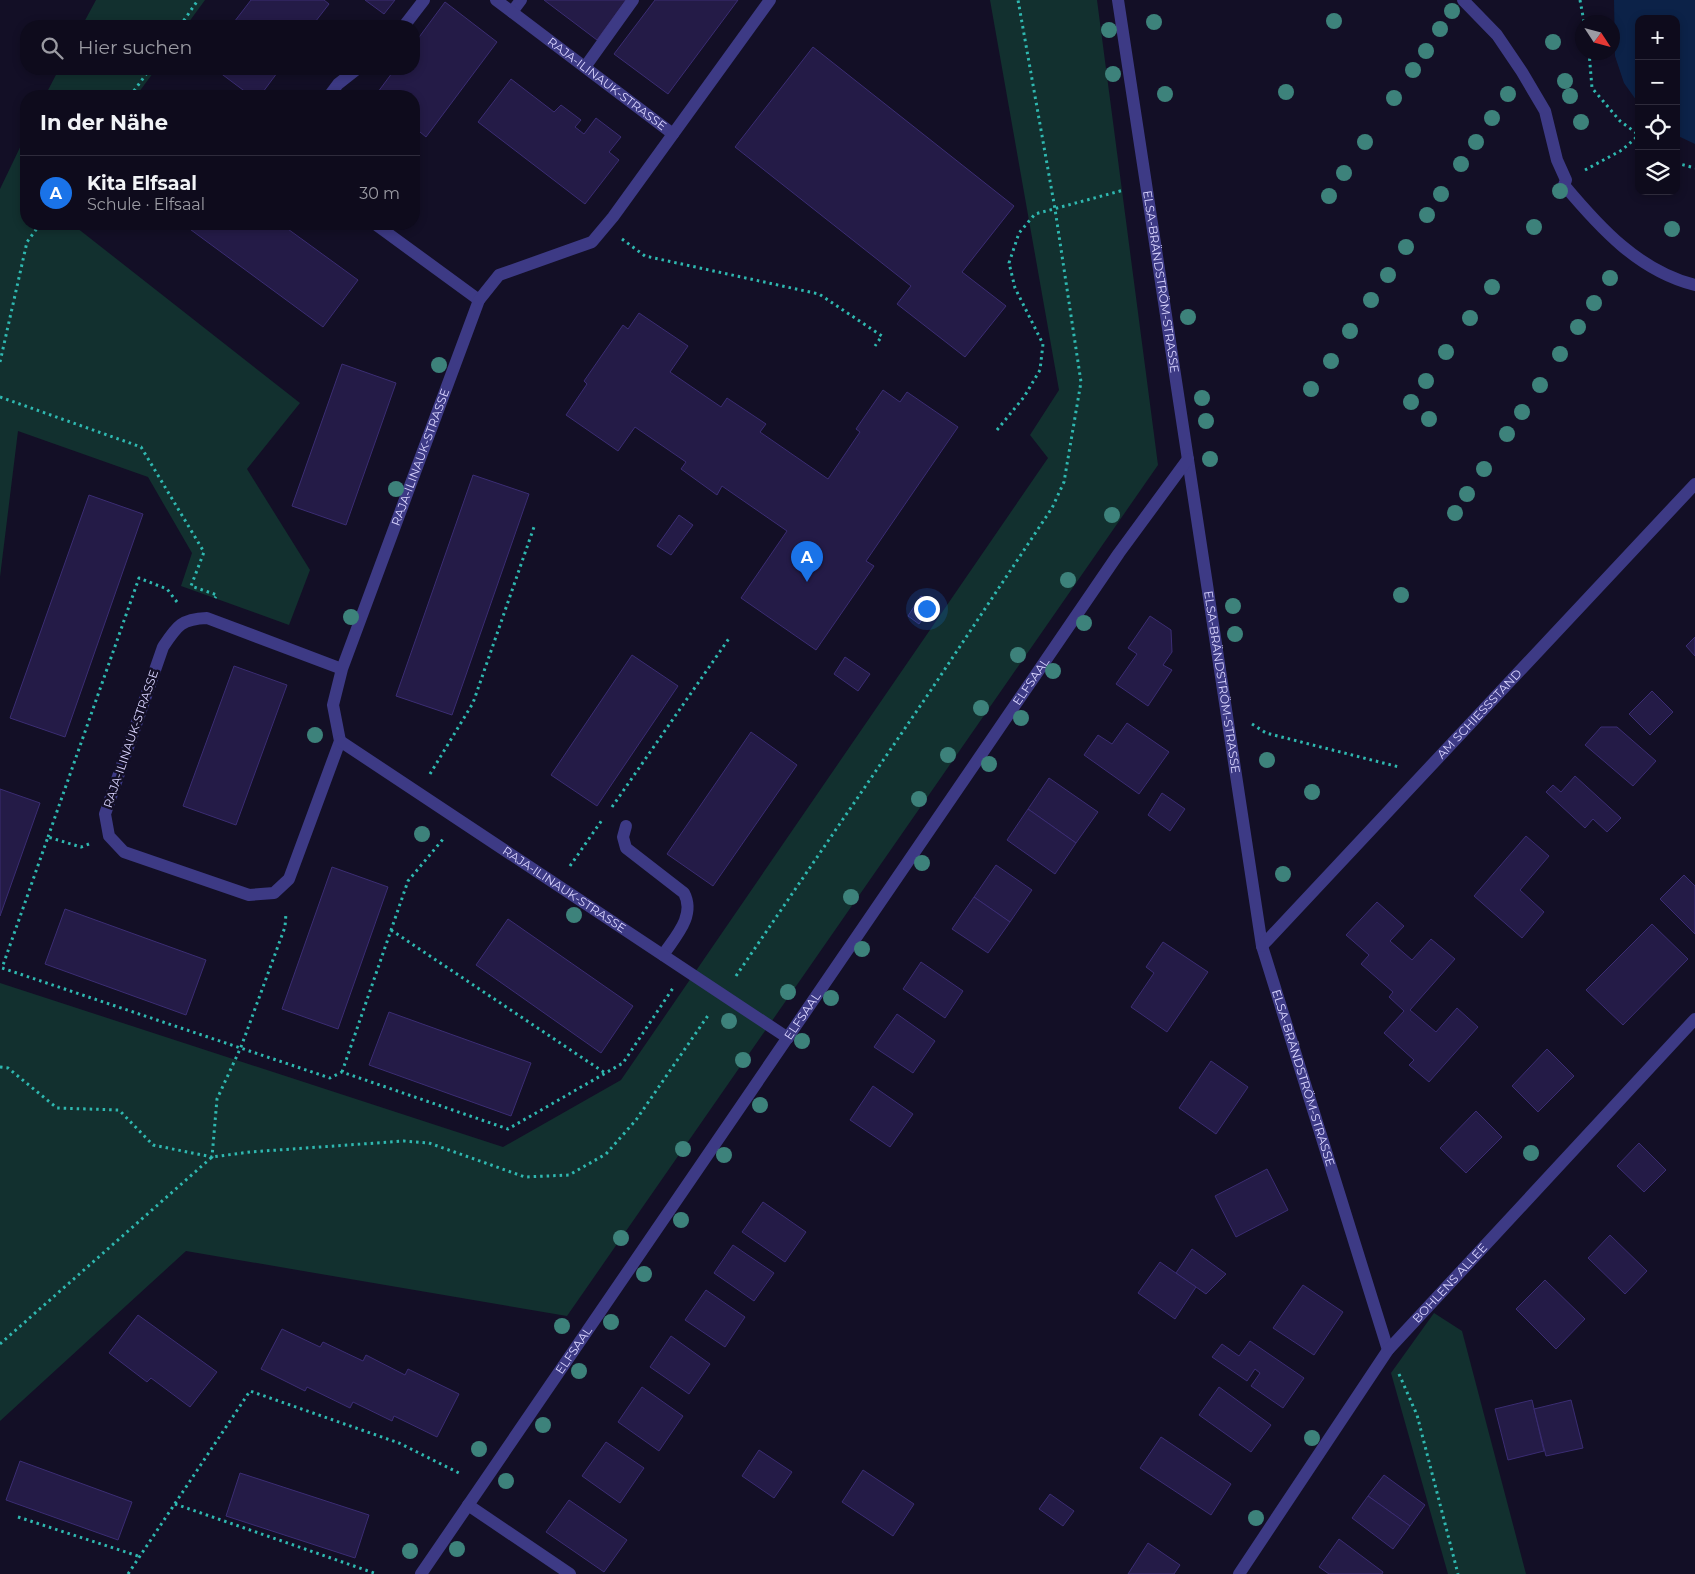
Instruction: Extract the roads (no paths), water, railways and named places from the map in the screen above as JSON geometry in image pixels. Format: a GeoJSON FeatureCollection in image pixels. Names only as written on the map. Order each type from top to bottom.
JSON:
{"type":"FeatureCollection","features":[{"type":"Feature","properties":{"kind":"street"},"geometry":{"type":"LineString","coordinates":[[409,20],[424,0]]}},
{"type":"Feature","properties":{"kind":"street","name":"RAJA-ILINAUK-STRASSE"},"geometry":{"type":"LineString","coordinates":[[342,669],[207,618],[190,618],[175,628],[163,646],[105,814],[109,836],[124,852],[249,895],[274,893],[289,879],[340,741],[333,705],[342,669],[479,300],[499,276],[592,242],[673,134],[496,0]]}},
{"type":"Feature","properties":{"kind":"street"},"geometry":{"type":"LineString","coordinates":[[512,12],[521,0]]}},
{"type":"Feature","properties":{"kind":"street"},"geometry":{"type":"LineString","coordinates":[[585,67],[633,0]]}},
{"type":"Feature","properties":{"kind":"street"},"geometry":{"type":"LineString","coordinates":[[673,134],[770,0]]}},
{"type":"Feature","properties":{"kind":"street","name":"ELSA-BRÄNDSTRÖM-STRASSE"},"geometry":{"type":"LineString","coordinates":[[1118,0],[1262,946],[1388,1350]]}},
{"type":"Feature","properties":{"kind":"street"},"geometry":{"type":"LineString","coordinates":[[1463,0],[1497,35],[1522,72],[1544,111],[1557,160],[1566,180],[1564,185],[1607,234],[1631,253],[1674,280],[1695,285]]}},
{"type":"Feature","properties":{"kind":"street"},"geometry":{"type":"LineString","coordinates":[[334,90],[349,75]]}},
{"type":"Feature","properties":{"kind":"street"},"geometry":{"type":"LineString","coordinates":[[382,230],[479,300]]}},
{"type":"Feature","properties":{"kind":"street","name":"ELFSAAL"},"geometry":{"type":"LineString","coordinates":[[421,1574],[1119,553],[1188,459]]}},
{"type":"Feature","properties":{"kind":"street","name":"AM SCHIESSSTAND"},"geometry":{"type":"LineString","coordinates":[[1262,946],[1695,484]]}},
{"type":"Feature","properties":{"kind":"street","name":"RAJA-ILINAUK-STRASSE"},"geometry":{"type":"LineString","coordinates":[[340,741],[788,1038]]}},
{"type":"Feature","properties":{"kind":"street"},"geometry":{"type":"LineString","coordinates":[[626,826],[623,837],[626,848],[684,894],[688,900],[687,916],[663,955]]}},
{"type":"Feature","properties":{"kind":"street","name":"BOHLENS ALLEE"},"geometry":{"type":"LineString","coordinates":[[1239,1574],[1388,1350],[1695,1018]]}},
{"type":"Feature","properties":{"kind":"street"},"geometry":{"type":"LineString","coordinates":[[468,1506],[570,1574]]}},
{"type":"Feature","properties":{"kind":"water"},"geometry":{"type":"Polygon","coordinates":[[[1614,0],[1695,0],[1695,144],[1680,137],[1680,15],[1635,15],[1635,98],[1624,83],[1616,60],[1620,60],[1620,15],[1614,15],[1614,0]]]}},
{"type":"Feature","properties":{"kind":"place","name":"Kita Elfsaal"},"geometry":{"type":"Point","coordinates":[807,582]}}]}
